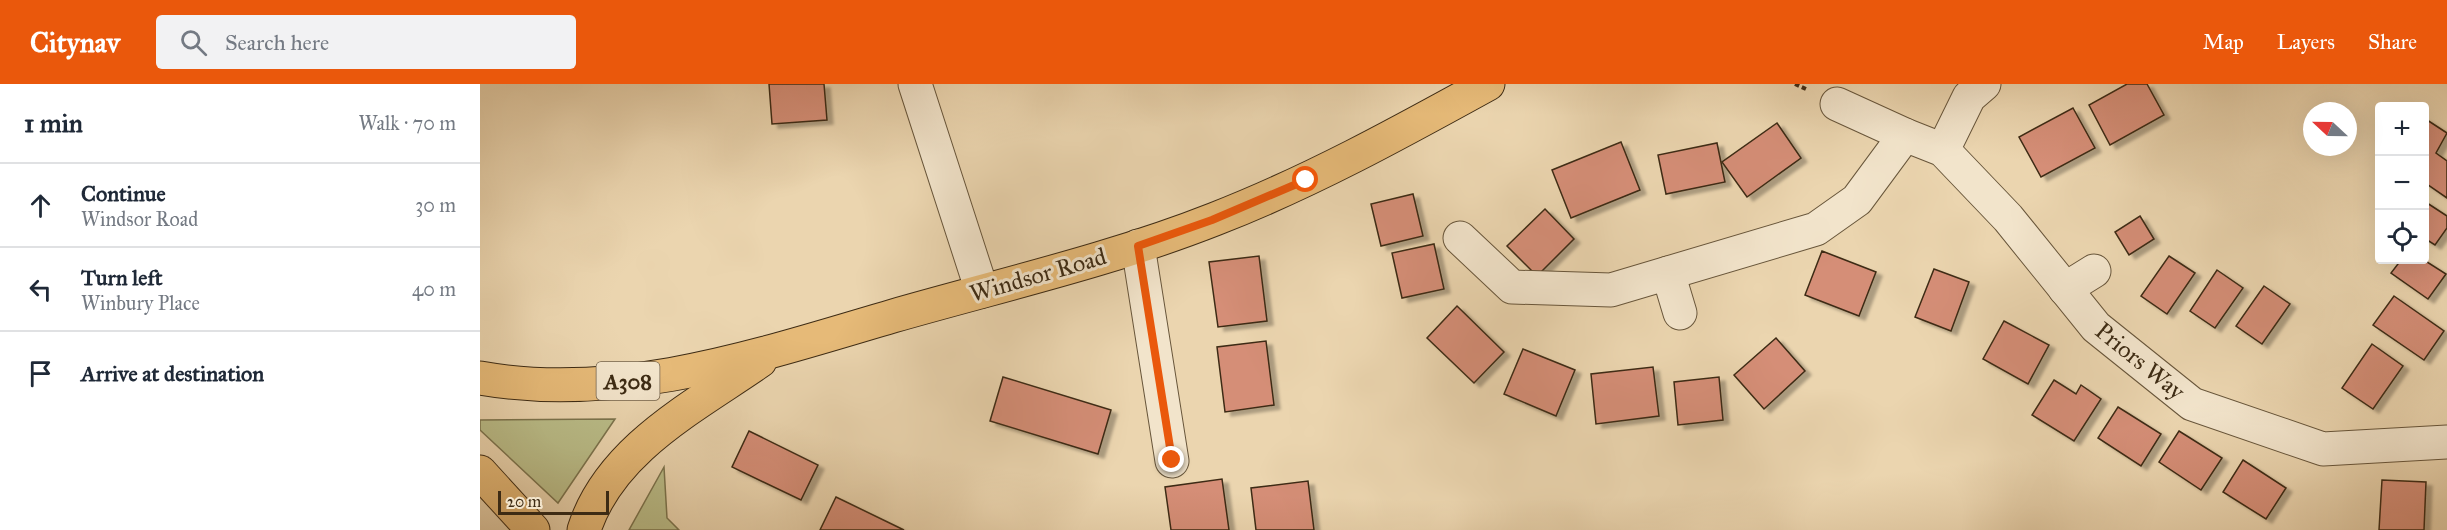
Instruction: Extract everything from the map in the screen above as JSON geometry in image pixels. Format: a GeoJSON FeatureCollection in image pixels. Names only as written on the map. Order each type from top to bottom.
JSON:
{"type":"FeatureCollection","features":[{"type":"Feature","properties":{"kind":"main road","name":"Windsor Road"},"geometry":{"type":"LineString","coordinates":[[480,378],[545,386],[651,378],[774,352],[1138,246],[1212,220],[1306,180],[1488,84]]}},
{"type":"Feature","properties":{"kind":"main road","name":"Windsor Road"},"geometry":{"type":"LineString","coordinates":[[584,530],[600,494],[614,473],[632,454],[669,424],[774,352]]}},
{"type":"Feature","properties":{"kind":"main road"},"geometry":{"type":"LineString","coordinates":[[480,472],[533,530]]}},
{"type":"Feature","properties":{"kind":"street"},"geometry":{"type":"LineString","coordinates":[[915,84],[982,291]]}},
{"type":"Feature","properties":{"kind":"street"},"geometry":{"type":"LineString","coordinates":[[1943,150],[1969,97],[1984,84]]}},
{"type":"Feature","properties":{"kind":"street","name":"Priors Way"},"geometry":{"type":"LineString","coordinates":[[1837,104],[1943,150],[2008,218],[2096,327],[2192,404],[2323,449],[2447,442]]}},
{"type":"Feature","properties":{"kind":"street"},"geometry":{"type":"LineString","coordinates":[[1460,238],[1512,287],[1611,291],[1816,229],[1857,200],[1905,135]]}},
{"type":"Feature","properties":{"kind":"street"},"geometry":{"type":"LineString","coordinates":[[1138,246],[1172,460]]}},
{"type":"Feature","properties":{"kind":"street"},"geometry":{"type":"LineString","coordinates":[[2066,289],[2094,270]]}},
{"type":"Feature","properties":{"kind":"street"},"geometry":{"type":"LineString","coordinates":[[1668,273],[1680,313]]}},
{"type":"Feature","properties":{"kind":"green space"},"geometry":{"type":"Polygon","coordinates":[[[615,419],[558,503],[480,430],[480,420],[615,419]]]}},
{"type":"Feature","properties":{"kind":"green space"},"geometry":{"type":"Polygon","coordinates":[[[664,467],[667,518],[679,530],[629,530],[664,467]]]}},
{"type":"Feature","properties":{"kind":"building"},"geometry":{"type":"Polygon","coordinates":[[[769,84],[824,84],[827,120],[772,124],[769,84]]]}},
{"type":"Feature","properties":{"kind":"building"},"geometry":{"type":"Polygon","coordinates":[[[2127,84],[2147,84],[2164,115],[2110,145],[2089,105],[2127,84]]]}},
{"type":"Feature","properties":{"kind":"building"},"geometry":{"type":"Polygon","coordinates":[[[2073,108],[2095,148],[2041,177],[2019,137],[2073,108]]]}},
{"type":"Feature","properties":{"kind":"building"},"geometry":{"type":"Polygon","coordinates":[[[2429,121],[2447,133],[2436,153],[2447,161],[2447,198],[2429,185],[2429,121]]]}},
{"type":"Feature","properties":{"kind":"building"},"geometry":{"type":"Polygon","coordinates":[[[1777,123],[1801,158],[1747,197],[1722,162],[1777,123]]]}},
{"type":"Feature","properties":{"kind":"building"},"geometry":{"type":"Polygon","coordinates":[[[1621,142],[1640,190],[1571,218],[1552,170],[1621,142]]]}},
{"type":"Feature","properties":{"kind":"building"},"geometry":{"type":"Polygon","coordinates":[[[1717,143],[1725,182],[1666,194],[1658,155],[1717,143]]]}},
{"type":"Feature","properties":{"kind":"building"},"geometry":{"type":"Polygon","coordinates":[[[1413,194],[1423,236],[1381,246],[1371,204],[1413,194]]]}},
{"type":"Feature","properties":{"kind":"building"},"geometry":{"type":"Polygon","coordinates":[[[2429,204],[2447,216],[2447,228],[2435,245],[2429,241],[2429,204]]]}},
{"type":"Feature","properties":{"kind":"building"},"geometry":{"type":"Polygon","coordinates":[[[1545,209],[1574,239],[1537,276],[1507,246],[1545,209]]]}},
{"type":"Feature","properties":{"kind":"building"},"geometry":{"type":"Polygon","coordinates":[[[2140,216],[2154,239],[2129,255],[2115,232],[2140,216]]]}},
{"type":"Feature","properties":{"kind":"building"},"geometry":{"type":"Polygon","coordinates":[[[1434,244],[1444,289],[1402,298],[1392,253],[1434,244]]]}},
{"type":"Feature","properties":{"kind":"building"},"geometry":{"type":"Polygon","coordinates":[[[1822,251],[1876,272],[1859,316],[1805,295],[1822,251]]]}},
{"type":"Feature","properties":{"kind":"building"},"geometry":{"type":"Polygon","coordinates":[[[1259,256],[1267,321],[1218,327],[1209,262],[1259,256]]]}},
{"type":"Feature","properties":{"kind":"building"},"geometry":{"type":"Polygon","coordinates":[[[2169,256],[2195,273],[2167,314],[2141,296],[2169,256]]]}},
{"type":"Feature","properties":{"kind":"building"},"geometry":{"type":"Polygon","coordinates":[[[2429,263],[2446,274],[2428,299],[2391,273],[2398,264],[2429,263]]]}},
{"type":"Feature","properties":{"kind":"building"},"geometry":{"type":"Polygon","coordinates":[[[1934,269],[1969,282],[1951,331],[1915,317],[1934,269]]]}},
{"type":"Feature","properties":{"kind":"building"},"geometry":{"type":"Polygon","coordinates":[[[2217,270],[2243,288],[2215,328],[2190,311],[2217,270]]]}},
{"type":"Feature","properties":{"kind":"building"},"geometry":{"type":"Polygon","coordinates":[[[2264,286],[2290,304],[2262,344],[2236,326],[2264,286]]]}},
{"type":"Feature","properties":{"kind":"building"},"geometry":{"type":"Polygon","coordinates":[[[2394,296],[2444,331],[2424,360],[2373,325],[2394,296]]]}},
{"type":"Feature","properties":{"kind":"building"},"geometry":{"type":"Polygon","coordinates":[[[1457,306],[1504,352],[1474,383],[1427,338],[1457,306]]]}},
{"type":"Feature","properties":{"kind":"building"},"geometry":{"type":"Polygon","coordinates":[[[2004,321],[2049,345],[2028,384],[1983,359],[2004,321]]]}},
{"type":"Feature","properties":{"kind":"building"},"geometry":{"type":"Polygon","coordinates":[[[1776,338],[1805,371],[1764,409],[1734,375],[1776,338]]]}},
{"type":"Feature","properties":{"kind":"building"},"geometry":{"type":"Polygon","coordinates":[[[1266,341],[1274,405],[1225,412],[1217,347],[1266,341]]]}},
{"type":"Feature","properties":{"kind":"building"},"geometry":{"type":"Polygon","coordinates":[[[2372,344],[2403,366],[2373,409],[2342,388],[2372,344]]]}},
{"type":"Feature","properties":{"kind":"building"},"geometry":{"type":"Polygon","coordinates":[[[1523,349],[1575,370],[1556,416],[1504,394],[1523,349]]]}},
{"type":"Feature","properties":{"kind":"building"},"geometry":{"type":"Polygon","coordinates":[[[1653,367],[1659,416],[1596,424],[1591,374],[1653,367]]]}},
{"type":"Feature","properties":{"kind":"building"},"geometry":{"type":"Polygon","coordinates":[[[1003,377],[1111,410],[1098,454],[990,421],[1003,377]]]}},
{"type":"Feature","properties":{"kind":"building"},"geometry":{"type":"Polygon","coordinates":[[[1719,377],[1723,420],[1678,425],[1674,382],[1719,377]]]}},
{"type":"Feature","properties":{"kind":"building"},"geometry":{"type":"Polygon","coordinates":[[[2054,380],[2076,394],[2081,385],[2101,399],[2074,441],[2032,415],[2054,380]]]}},
{"type":"Feature","properties":{"kind":"building"},"geometry":{"type":"Polygon","coordinates":[[[2118,407],[2161,434],[2141,466],[2098,438],[2118,407]]]}},
{"type":"Feature","properties":{"kind":"building"},"geometry":{"type":"Polygon","coordinates":[[[749,431],[818,465],[801,500],[732,467],[749,431]]]}},
{"type":"Feature","properties":{"kind":"building"},"geometry":{"type":"Polygon","coordinates":[[[2179,431],[2222,458],[2201,490],[2159,462],[2179,431]]]}},
{"type":"Feature","properties":{"kind":"building"},"geometry":{"type":"Polygon","coordinates":[[[2243,460],[2286,488],[2266,519],[2223,492],[2243,460]]]}},
{"type":"Feature","properties":{"kind":"building"},"geometry":{"type":"Polygon","coordinates":[[[1222,479],[1229,530],[1171,530],[1165,487],[1222,479]]]}},
{"type":"Feature","properties":{"kind":"building"},"geometry":{"type":"Polygon","coordinates":[[[2382,480],[2426,482],[2424,530],[2379,530],[2382,480]]]}},
{"type":"Feature","properties":{"kind":"building"},"geometry":{"type":"Polygon","coordinates":[[[1308,481],[1314,530],[1256,530],[1251,488],[1308,481]]]}},
{"type":"Feature","properties":{"kind":"building"},"geometry":{"type":"Polygon","coordinates":[[[836,497],[904,530],[820,530],[836,497]]]}},
{"type":"Feature","properties":{"kind":"route"},"geometry":{"type":"LineString","coordinates":[[1172,460],[1138,246],[1261,201],[1306,180]]}}]}
